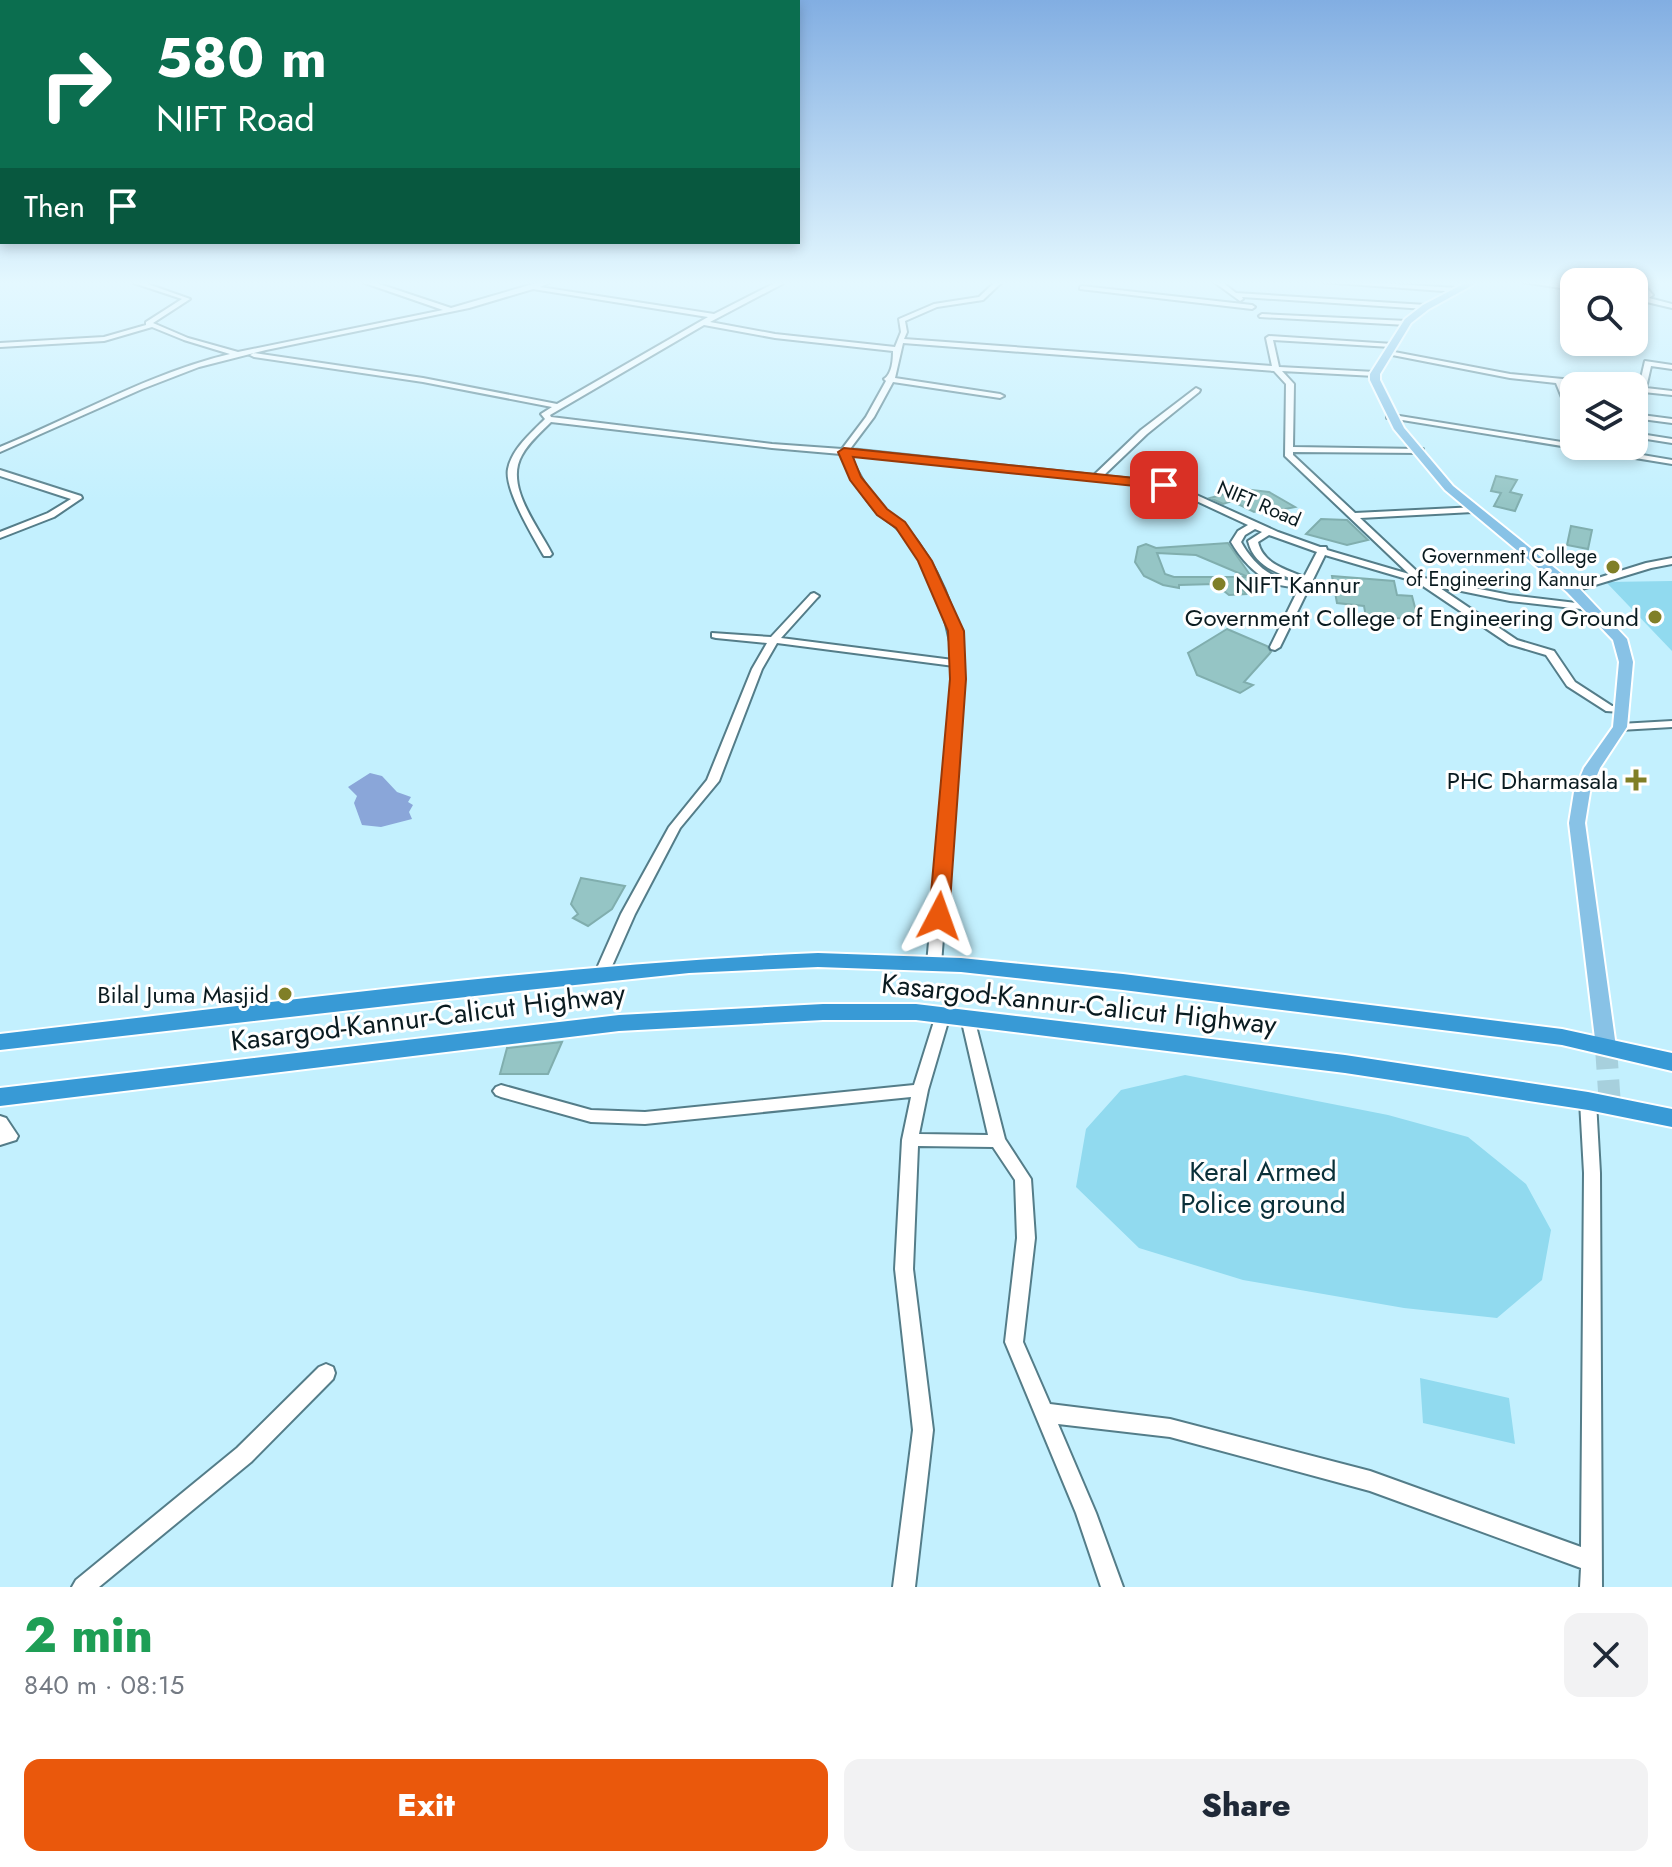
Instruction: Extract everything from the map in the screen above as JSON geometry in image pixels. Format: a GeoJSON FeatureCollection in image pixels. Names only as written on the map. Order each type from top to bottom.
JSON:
{"type":"FeatureCollection","features":[{"type":"Feature","properties":{"kind":"highway","name":"Kasargod-Kannur-Calicut Highway"},"geometry":{"type":"LineString","coordinates":[[0,1042],[601,975],[756,962],[934,964],[1401,1015],[1562,1037],[1672,1062]]}},
{"type":"Feature","properties":{"kind":"highway","name":"Kasargod-Kannur-Calicut Highway"},"geometry":{"type":"LineString","coordinates":[[0,1097],[619,1023],[823,1012],[943,1015],[1345,1064],[1588,1101],[1672,1118]]}},
{"type":"Feature","properties":{"kind":"main road"},"geometry":{"type":"LineString","coordinates":[[1386,356],[1375,374],[1390,416],[1449,488],[1572,589],[1620,639],[1626,662],[1620,727],[1592,768],[1582,792],[1577,823],[1606,1047]]}},
{"type":"Feature","properties":{"kind":"street"},"geometry":{"type":"LineString","coordinates":[[0,450],[152,383],[236,356]]}},
{"type":"Feature","properties":{"kind":"street"},"geometry":{"type":"LineString","coordinates":[[256,356],[423,380],[554,405]]}},
{"type":"Feature","properties":{"kind":"street"},"geometry":{"type":"LineString","coordinates":[[547,554],[532,520],[513,491],[510,465],[520,446],[549,419],[545,414],[554,405],[596,386],[648,356]]}},
{"type":"Feature","properties":{"kind":"street"},"geometry":{"type":"LineString","coordinates":[[897,356],[866,423],[844,452],[855,477],[882,512],[901,525],[925,561],[956,631],[959,664],[934,964]]}},
{"type":"Feature","properties":{"kind":"street"},"geometry":{"type":"LineString","coordinates":[[1112,356],[1375,374]]}},
{"type":"Feature","properties":{"kind":"street"},"geometry":{"type":"LineString","coordinates":[[1273,356],[1276,369],[1290,384],[1289,456],[1422,581],[1513,642],[1550,653],[1571,684],[1610,709],[1621,709]]}},
{"type":"Feature","properties":{"kind":"street"},"geometry":{"type":"LineString","coordinates":[[1418,356],[1476,371],[1559,382]]}},
{"type":"Feature","properties":{"kind":"street"},"geometry":{"type":"LineString","coordinates":[[1645,372],[1648,363],[1672,367]]}},
{"type":"Feature","properties":{"kind":"street"},"geometry":{"type":"LineString","coordinates":[[888,379],[1000,396]]}},
{"type":"Feature","properties":{"kind":"street"},"geometry":{"type":"LineString","coordinates":[[1096,478],[1144,432],[1196,390]]}},
{"type":"Feature","properties":{"kind":"street"},"geometry":{"type":"LineString","coordinates":[[1648,390],[1672,393]]}},
{"type":"Feature","properties":{"kind":"street"},"geometry":{"type":"LineString","coordinates":[[1390,416],[1560,443]]}},
{"type":"Feature","properties":{"kind":"street"},"geometry":{"type":"LineString","coordinates":[[1648,418],[1672,421]]}},
{"type":"Feature","properties":{"kind":"street","name":"NIFT Road"},"geometry":{"type":"LineString","coordinates":[[549,419],[1182,490],[1269,531],[1422,581],[1590,607]]}},
{"type":"Feature","properties":{"kind":"street"},"geometry":{"type":"LineString","coordinates":[[1648,437],[1672,441]]}},
{"type":"Feature","properties":{"kind":"street"},"geometry":{"type":"LineString","coordinates":[[1288,449],[1420,451]]}},
{"type":"Feature","properties":{"kind":"street"},"geometry":{"type":"LineString","coordinates":[[1648,458],[1672,462]]}},
{"type":"Feature","properties":{"kind":"street"},"geometry":{"type":"LineString","coordinates":[[0,473],[78,498],[51,515],[0,535]]}},
{"type":"Feature","properties":{"kind":"street"},"geometry":{"type":"LineString","coordinates":[[1353,516],[1473,509]]}},
{"type":"Feature","properties":{"kind":"street"},"geometry":{"type":"LineString","coordinates":[[1255,525],[1241,533],[1236,542],[1248,563],[1285,583],[1302,583],[1303,580],[1272,567],[1255,552],[1253,541],[1269,531]]}},
{"type":"Feature","properties":{"kind":"street"},"geometry":{"type":"LineString","coordinates":[[1275,647],[1323,549]]}},
{"type":"Feature","properties":{"kind":"street"},"geometry":{"type":"LineString","coordinates":[[1572,589],[1672,561]]}},
{"type":"Feature","properties":{"kind":"street"},"geometry":{"type":"LineString","coordinates":[[601,975],[628,914],[675,827],[713,781],[757,669],[774,640],[814,596]]}},
{"type":"Feature","properties":{"kind":"street"},"geometry":{"type":"LineString","coordinates":[[716,635],[959,664]]}},
{"type":"Feature","properties":{"kind":"street"},"geometry":{"type":"LineString","coordinates":[[1620,727],[1672,724]]}},
{"type":"Feature","properties":{"kind":"street"},"geometry":{"type":"LineString","coordinates":[[904,1587],[923,1430],[904,1269],[910,1140],[920,1090],[943,1015]]}},
{"type":"Feature","properties":{"kind":"street"},"geometry":{"type":"LineString","coordinates":[[968,1018],[997,1141],[1023,1179],[1026,1238],[1014,1342],[1045,1413],[1112,1587]]}},
{"type":"Feature","properties":{"kind":"street"},"geometry":{"type":"LineString","coordinates":[[501,1091],[591,1116],[645,1118],[920,1090]]}},
{"type":"Feature","properties":{"kind":"street"},"geometry":{"type":"LineString","coordinates":[[1588,1101],[1592,1173],[1589,1304],[1593,1437],[1588,1560],[1591,1587]]}},
{"type":"Feature","properties":{"kind":"street"},"geometry":{"type":"LineString","coordinates":[[0,1122],[10,1136],[0,1139]]}},
{"type":"Feature","properties":{"kind":"street"},"geometry":{"type":"LineString","coordinates":[[910,1140],[997,1141]]}},
{"type":"Feature","properties":{"kind":"street"},"geometry":{"type":"LineString","coordinates":[[83,1587],[244,1455],[326,1373]]}},
{"type":"Feature","properties":{"kind":"street"},"geometry":{"type":"LineString","coordinates":[[1045,1413],[1170,1428],[1370,1481],[1588,1560]]}},
{"type":"Feature","properties":{"kind":"green space","name":"Government College of Engineering Ground"},"geometry":{"type":"Polygon","coordinates":[[[1672,581],[1672,651],[1606,582],[1672,581]]]}},
{"type":"Feature","properties":{"kind":"green space","name":"Keral Armed Police ground"},"geometry":{"type":"Polygon","coordinates":[[[1185,1075],[1388,1115],[1468,1137],[1526,1184],[1551,1230],[1542,1280],[1497,1318],[1404,1308],[1243,1280],[1139,1248],[1076,1187],[1086,1129],[1121,1090],[1185,1075]]]}},
{"type":"Feature","properties":{"kind":"green space"},"geometry":{"type":"Polygon","coordinates":[[[1420,1378],[1509,1398],[1515,1444],[1423,1423],[1420,1378]]]}},
{"type":"Feature","properties":{"kind":"shaded area"},"geometry":{"type":"Polygon","coordinates":[[[370,773],[382,776],[397,792],[411,797],[408,802],[413,805],[409,812],[412,819],[381,827],[362,825],[354,803],[357,796],[348,787],[370,773]]]}},
{"type":"Feature","properties":{"kind":"building"},"geometry":{"type":"Polygon","coordinates":[[[1496,476],[1517,480],[1510,492],[1522,495],[1515,511],[1494,506],[1501,493],[1491,491],[1496,476]]]}},
{"type":"Feature","properties":{"kind":"building"},"geometry":{"type":"Polygon","coordinates":[[[1243,489],[1269,492],[1295,507],[1280,510],[1274,506],[1254,512],[1232,501],[1223,504],[1210,498],[1243,489]]]}},
{"type":"Feature","properties":{"kind":"building"},"geometry":{"type":"Polygon","coordinates":[[[1321,519],[1347,520],[1368,540],[1347,545],[1306,534],[1321,519]]]}},
{"type":"Feature","properties":{"kind":"building"},"geometry":{"type":"Polygon","coordinates":[[[1571,526],[1592,530],[1588,549],[1567,545],[1571,526]]]}},
{"type":"Feature","properties":{"kind":"building"},"geometry":{"type":"Polygon","coordinates":[[[1228,543],[1257,585],[1241,587],[1246,594],[1229,595],[1215,584],[1179,585],[1179,588],[1163,585],[1144,576],[1135,562],[1138,547],[1146,544],[1156,548],[1228,543]],[[1157,553],[1165,574],[1174,577],[1248,577],[1196,555],[1157,553]]]}},
{"type":"Feature","properties":{"kind":"building"},"geometry":{"type":"Polygon","coordinates":[[[1332,576],[1394,581],[1397,595],[1412,596],[1418,619],[1366,617],[1364,606],[1337,603],[1332,576]]]}},
{"type":"Feature","properties":{"kind":"building"},"geometry":{"type":"Polygon","coordinates":[[[1227,629],[1267,646],[1271,652],[1244,682],[1253,685],[1240,693],[1197,675],[1188,653],[1227,629]]]}},
{"type":"Feature","properties":{"kind":"building"},"geometry":{"type":"Polygon","coordinates":[[[581,878],[625,886],[612,909],[588,926],[573,918],[578,914],[571,904],[581,878]]]}},
{"type":"Feature","properties":{"kind":"building"},"geometry":{"type":"Polygon","coordinates":[[[562,1042],[548,1074],[500,1074],[507,1048],[562,1042]]]}},
{"type":"Feature","properties":{"kind":"tunnel"},"geometry":{"type":"LineString","coordinates":[[1606,1047],[1610,1106]]}},
{"type":"Feature","properties":{"kind":"place","name":"Government College of Engineering Kannur"},"geometry":{"type":"Point","coordinates":[1613,567]}},
{"type":"Feature","properties":{"kind":"place","name":"NIFT Kannur"},"geometry":{"type":"Point","coordinates":[1219,584]}},
{"type":"Feature","properties":{"kind":"place","name":"Government College of Engineering Ground"},"geometry":{"type":"Point","coordinates":[1655,617]}},
{"type":"Feature","properties":{"kind":"place","name":"PHC Dharmasala"},"geometry":{"type":"Point","coordinates":[1636,780]}},
{"type":"Feature","properties":{"kind":"place","name":"Bilal Juma Masjid"},"geometry":{"type":"Point","coordinates":[285,994]}},
{"type":"Feature","properties":{"kind":"route"},"geometry":{"type":"LineString","coordinates":[[939,916],[950,789],[953,707],[959,664],[956,631],[925,561],[901,525],[882,512],[855,477],[844,452],[1164,485]]}}]}
